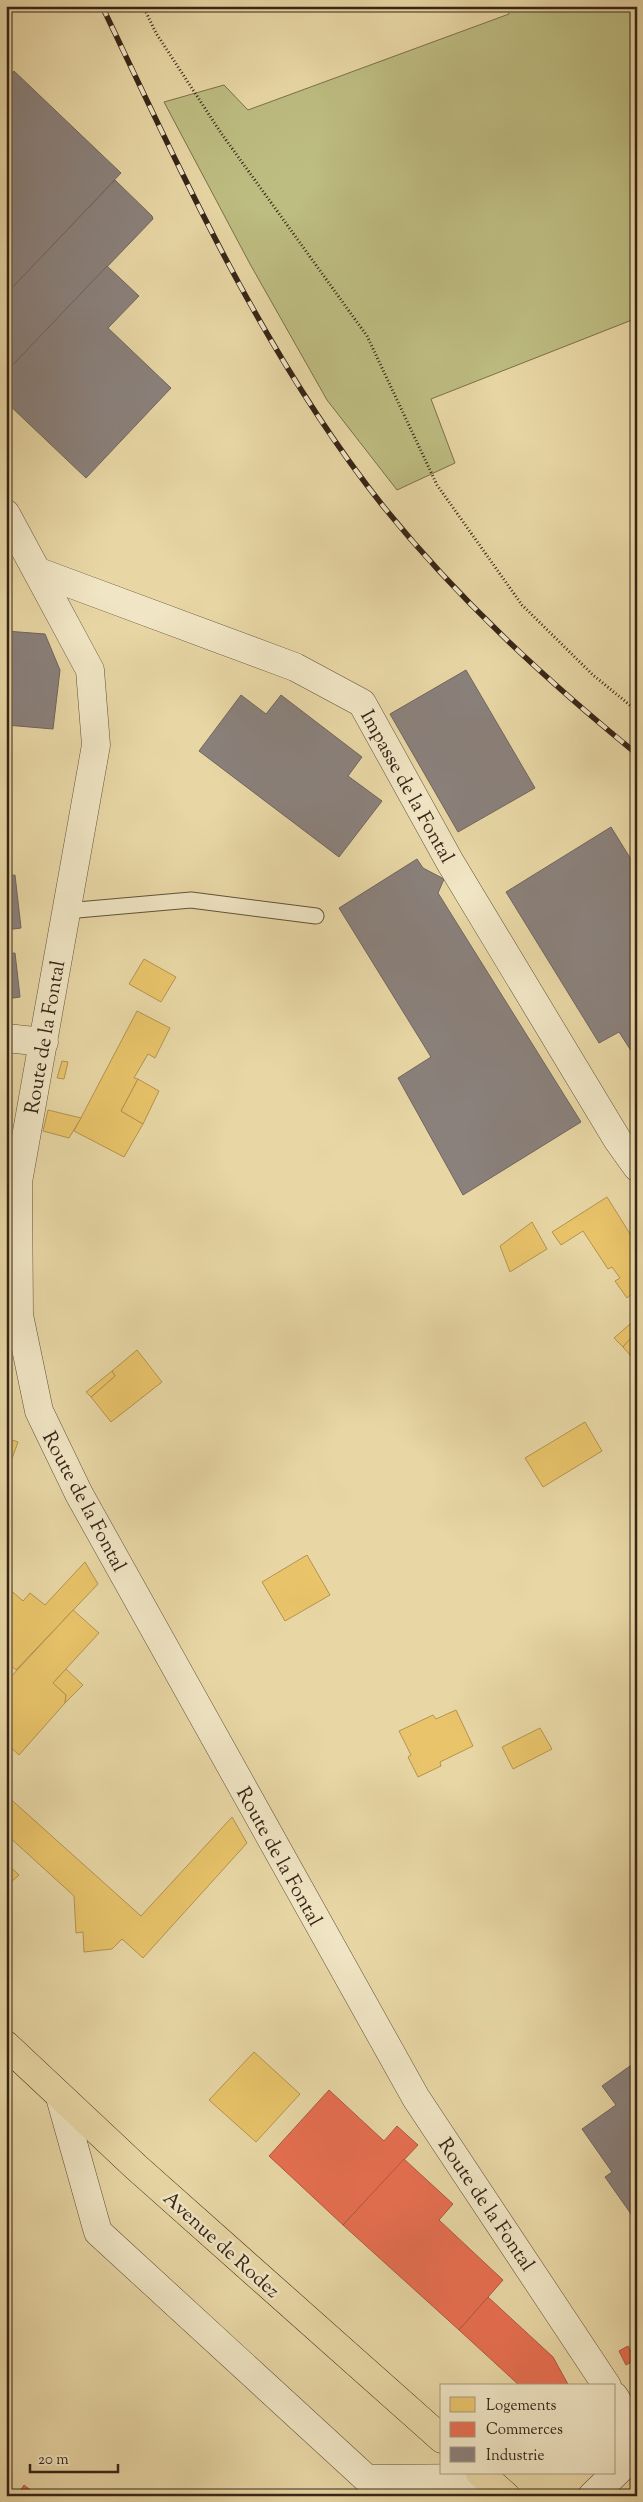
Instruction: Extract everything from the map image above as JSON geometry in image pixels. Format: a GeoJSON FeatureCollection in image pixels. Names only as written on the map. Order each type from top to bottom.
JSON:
{"type":"FeatureCollection","features":[{"type":"Feature","properties":{"kind":"main road","name":"Avenue de Rodez"},"geometry":{"type":"LineString","coordinates":[[6,2045],[136,2167],[440,2437]]}},
{"type":"Feature","properties":{"kind":"street","name":"Route de la Fontal"},"geometry":{"type":"LineString","coordinates":[[8,526],[39,572],[90,670],[96,745],[18,1182],[19,1315],[39,1411],[84,1503],[416,2098],[607,2384]]}},
{"type":"Feature","properties":{"kind":"street","name":"Impasse de la Fontal"},"geometry":{"type":"LineString","coordinates":[[39,572],[295,667],[362,703],[450,862],[617,1139],[637,1167]]}},
{"type":"Feature","properties":{"kind":"street"},"geometry":{"type":"LineString","coordinates":[[6,1038],[44,1042]]}},
{"type":"Feature","properties":{"kind":"street"},"geometry":{"type":"LineString","coordinates":[[60,2097],[98,2232],[367,2479],[491,2482]]}},
{"type":"Feature","properties":{"kind":"street"},"geometry":{"type":"LineString","coordinates":[[616,2399],[625,2412],[631,2459],[616,2473]]}},
{"type":"Feature","properties":{"kind":"street"},"geometry":{"type":"LineString","coordinates":[[592,2496],[615,2474]]}},
{"type":"Feature","properties":{"kind":"lane"},"geometry":{"type":"LineString","coordinates":[[66,911],[191,900],[316,916]]}},
{"type":"Feature","properties":{"kind":"path"},"geometry":{"type":"LineString","coordinates":[[142,6],[160,40],[221,133],[367,336],[437,485],[522,605],[593,676],[637,711]]}},
{"type":"Feature","properties":{"kind":"shaded area"},"geometry":{"type":"Polygon","coordinates":[[[507,6],[637,6],[637,318],[431,399],[455,463],[397,490],[327,400],[250,264],[164,102],[224,85],[248,110],[509,14],[507,6]]]}},
{"type":"Feature","properties":{"kind":"building: Logements"},"geometry":{"type":"Polygon","coordinates":[[[144,959],[176,977],[161,1002],[129,984],[144,959]]]}},
{"type":"Feature","properties":{"kind":"building: Logements"},"geometry":{"type":"Polygon","coordinates":[[[137,1011],[170,1028],[155,1058],[148,1054],[134,1078],[138,1079],[121,1111],[143,1124],[124,1157],[74,1131],[137,1011]]]}},
{"type":"Feature","properties":{"kind":"building: Logements"},"geometry":{"type":"Polygon","coordinates":[[[62,1061],[68,1062],[64,1079],[57,1078],[62,1061]]]}},
{"type":"Feature","properties":{"kind":"building: Logements"},"geometry":{"type":"Polygon","coordinates":[[[138,1079],[159,1091],[143,1124],[121,1111],[138,1079]]]}},
{"type":"Feature","properties":{"kind":"building: Logements"},"geometry":{"type":"Polygon","coordinates":[[[48,1110],[81,1118],[69,1138],[43,1131],[48,1110]]]}},
{"type":"Feature","properties":{"kind":"building: Logements"},"geometry":{"type":"Polygon","coordinates":[[[607,1197],[637,1245],[637,1289],[627,1298],[615,1281],[620,1278],[612,1267],[608,1269],[583,1231],[561,1245],[552,1232],[607,1197]]]}},
{"type":"Feature","properties":{"kind":"building: Logements"},"geometry":{"type":"Polygon","coordinates":[[[532,1222],[547,1249],[510,1272],[500,1246],[532,1222]]]}},
{"type":"Feature","properties":{"kind":"building: Logements"},"geometry":{"type":"Polygon","coordinates":[[[637,1318],[637,1331],[623,1347],[614,1338],[637,1318]]]}},
{"type":"Feature","properties":{"kind":"building: Logements"},"geometry":{"type":"Polygon","coordinates":[[[637,1331],[637,1363],[623,1347],[637,1331]]]}},
{"type":"Feature","properties":{"kind":"building: Logements"},"geometry":{"type":"Polygon","coordinates":[[[137,1350],[162,1382],[111,1422],[91,1397],[115,1376],[112,1371],[137,1350]]]}},
{"type":"Feature","properties":{"kind":"building: Logements"},"geometry":{"type":"Polygon","coordinates":[[[112,1371],[115,1376],[91,1397],[86,1392],[112,1371]]]}},
{"type":"Feature","properties":{"kind":"building: Logements"},"geometry":{"type":"Polygon","coordinates":[[[585,1422],[602,1451],[543,1487],[525,1458],[585,1422]]]}},
{"type":"Feature","properties":{"kind":"building: Logements"},"geometry":{"type":"Polygon","coordinates":[[[6,1438],[18,1442],[10,1464],[6,1463],[6,1438]]]}},
{"type":"Feature","properties":{"kind":"building: Logements"},"geometry":{"type":"Polygon","coordinates":[[[307,1555],[330,1595],[285,1621],[262,1582],[307,1555]]]}},
{"type":"Feature","properties":{"kind":"building: Logements"},"geometry":{"type":"Polygon","coordinates":[[[85,1562],[98,1584],[16,1670],[6,1661],[6,1586],[23,1601],[30,1593],[45,1605],[85,1562]]]}},
{"type":"Feature","properties":{"kind":"building: Logements"},"geometry":{"type":"Polygon","coordinates":[[[73,1610],[99,1633],[53,1683],[66,1695],[65,1703],[19,1755],[6,1743],[6,1682],[73,1610]]]}},
{"type":"Feature","properties":{"kind":"building: Logements"},"geometry":{"type":"Polygon","coordinates":[[[66,1669],[83,1685],[65,1703],[66,1695],[53,1683],[66,1669]]]}},
{"type":"Feature","properties":{"kind":"building: Logements"},"geometry":{"type":"Polygon","coordinates":[[[456,1710],[473,1746],[440,1762],[441,1766],[418,1777],[408,1757],[411,1755],[399,1731],[433,1715],[436,1719],[456,1710]]]}},
{"type":"Feature","properties":{"kind":"building: Logements"},"geometry":{"type":"Polygon","coordinates":[[[540,1728],[552,1749],[513,1769],[502,1747],[540,1728]]]}},
{"type":"Feature","properties":{"kind":"building: Logements"},"geometry":{"type":"Polygon","coordinates":[[[6,1795],[141,1916],[232,1817],[247,1843],[143,1958],[122,1939],[112,1949],[84,1952],[83,1932],[76,1933],[74,1896],[6,1834],[6,1795]]]}},
{"type":"Feature","properties":{"kind":"building: Logements"},"geometry":{"type":"Polygon","coordinates":[[[6,1863],[19,1875],[11,1882],[6,1883],[6,1863]]]}},
{"type":"Feature","properties":{"kind":"building: Logements"},"geometry":{"type":"Polygon","coordinates":[[[254,2052],[300,2094],[256,2142],[209,2100],[254,2052]]]}},
{"type":"Feature","properties":{"kind":"building: Commerces"},"geometry":{"type":"Polygon","coordinates":[[[329,2090],[384,2141],[397,2126],[418,2145],[343,2225],[269,2156],[329,2090]]]}},
{"type":"Feature","properties":{"kind":"building: Commerces"},"geometry":{"type":"Polygon","coordinates":[[[404,2159],[453,2204],[439,2220],[503,2280],[459,2330],[343,2225],[404,2159]]]}},
{"type":"Feature","properties":{"kind":"building: Commerces"},"geometry":{"type":"Polygon","coordinates":[[[488,2297],[553,2357],[568,2384],[518,2384],[459,2330],[488,2297]]]}},
{"type":"Feature","properties":{"kind":"building: Commerces"},"geometry":{"type":"Polygon","coordinates":[[[628,2346],[635,2360],[626,2365],[619,2351],[628,2346]]]}},
{"type":"Feature","properties":{"kind":"building: Commerces"},"geometry":{"type":"Polygon","coordinates":[[[24,2485],[38,2496],[17,2496],[24,2485]]]}},
{"type":"Feature","properties":{"kind":"building: Industrie"},"geometry":{"type":"Polygon","coordinates":[[[14,71],[121,173],[12,288],[6,283],[6,80],[14,71]]]}},
{"type":"Feature","properties":{"kind":"building: Industrie"},"geometry":{"type":"Polygon","coordinates":[[[115,180],[153,219],[6,372],[6,294],[115,180]]]}},
{"type":"Feature","properties":{"kind":"building: Industrie"},"geometry":{"type":"Polygon","coordinates":[[[107,266],[139,296],[108,328],[171,388],[86,478],[6,402],[6,372],[107,266]]]}},
{"type":"Feature","properties":{"kind":"building: Industrie"},"geometry":{"type":"Polygon","coordinates":[[[6,631],[45,634],[60,670],[53,729],[6,725],[6,631]]]}},
{"type":"Feature","properties":{"kind":"building: Industrie"},"geometry":{"type":"Polygon","coordinates":[[[466,670],[535,788],[458,832],[390,714],[466,670]]]}},
{"type":"Feature","properties":{"kind":"building: Industrie"},"geometry":{"type":"Polygon","coordinates":[[[241,695],[266,714],[281,695],[362,757],[348,776],[382,801],[339,857],[199,751],[241,695]]]}},
{"type":"Feature","properties":{"kind":"building: Industrie"},"geometry":{"type":"Polygon","coordinates":[[[611,827],[637,869],[637,1060],[619,1032],[599,1043],[506,892],[611,827]]]}},
{"type":"Feature","properties":{"kind":"building: Industrie"},"geometry":{"type":"Polygon","coordinates":[[[417,859],[423,868],[444,879],[438,893],[581,1122],[463,1195],[398,1078],[431,1057],[339,908],[417,859]]]}},
{"type":"Feature","properties":{"kind":"building: Industrie"},"geometry":{"type":"Polygon","coordinates":[[[15,875],[21,928],[6,930],[6,876],[15,875]]]}},
{"type":"Feature","properties":{"kind":"building: Industrie"},"geometry":{"type":"Polygon","coordinates":[[[15,953],[20,997],[6,999],[6,954],[15,953]]]}},
{"type":"Feature","properties":{"kind":"building: Industrie"},"geometry":{"type":"Polygon","coordinates":[[[637,2061],[636,2221],[605,2177],[612,2172],[582,2129],[616,2105],[602,2086],[637,2061]]]}},
{"type":"Feature","properties":{"kind":"railway"},"geometry":{"type":"LineString","coordinates":[[102,6],[164,136],[229,264],[263,327],[300,389],[340,449],[383,506],[472,606],[569,697],[637,754]]}}]}
